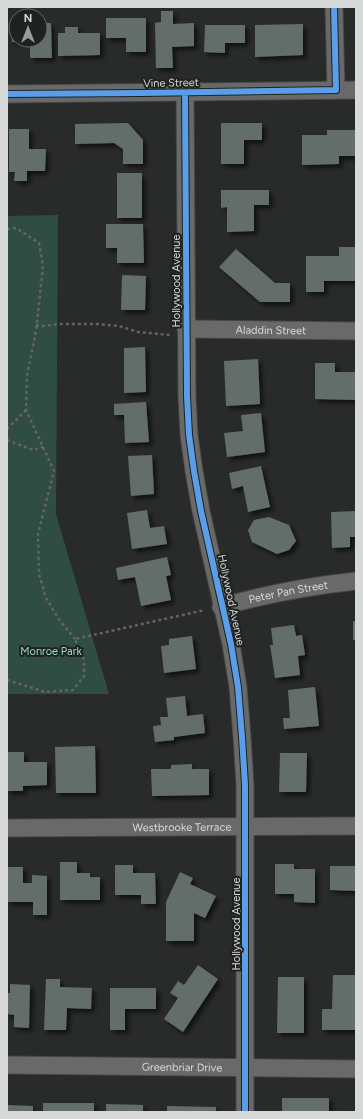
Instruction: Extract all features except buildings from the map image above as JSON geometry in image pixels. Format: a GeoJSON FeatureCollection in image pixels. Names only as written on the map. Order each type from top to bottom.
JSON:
{"type":"FeatureCollection","features":[{"type":"Feature","properties":{"kind":"street"},"geometry":{"type":"LineString","coordinates":[[334,7],[336,90]]}},
{"type":"Feature","properties":{"kind":"street","name":"Vine Street"},"geometry":{"type":"LineString","coordinates":[[7,94],[356,90]]}},
{"type":"Feature","properties":{"kind":"street","name":"Hollywood Avenue"},"geometry":{"type":"LineString","coordinates":[[185,93],[186,333],[189,435],[194,471],[221,607],[231,644],[238,688],[245,785],[246,1112]]}},
{"type":"Feature","properties":{"kind":"street","name":"Aladdin Street"},"geometry":{"type":"LineString","coordinates":[[186,333],[356,331]]}},
{"type":"Feature","properties":{"kind":"street","name":"Peter Pan Street"},"geometry":{"type":"LineString","coordinates":[[221,607],[253,598],[309,587],[356,581]]}},
{"type":"Feature","properties":{"kind":"street","name":"Westbrooke Terrace"},"geometry":{"type":"LineString","coordinates":[[7,828],[356,826]]}},
{"type":"Feature","properties":{"kind":"street","name":"Greenbriar Drive"},"geometry":{"type":"LineString","coordinates":[[7,1065],[356,1069]]}},
{"type":"Feature","properties":{"kind":"path"},"geometry":{"type":"LineString","coordinates":[[7,230],[16,228],[38,243],[43,266],[36,325],[27,376],[26,410],[54,471],[38,534],[39,574],[46,598],[60,621],[74,639],[84,660],[84,676],[72,690],[45,692],[7,680]]}},
{"type":"Feature","properties":{"kind":"path"},"geometry":{"type":"LineString","coordinates":[[36,325],[98,324],[119,326],[144,332],[186,333]]}},
{"type":"Feature","properties":{"kind":"path"},"geometry":{"type":"LineString","coordinates":[[7,429],[26,410]]}},
{"type":"Feature","properties":{"kind":"path"},"geometry":{"type":"LineString","coordinates":[[7,440],[33,450],[43,447]]}},
{"type":"Feature","properties":{"kind":"path"},"geometry":{"type":"LineString","coordinates":[[74,639],[221,607]]}},
{"type":"Feature","properties":{"kind":"green space","name":"Monroe Park"},"geometry":{"type":"Polygon","coordinates":[[[58,215],[56,514],[109,694],[7,694],[7,216],[58,215]]]}},
{"type":"Feature","properties":{"kind":"cycle path"},"geometry":{"type":"LineString","coordinates":[[7,94],[336,90],[334,7]]}},
{"type":"Feature","properties":{"kind":"cycle path"},"geometry":{"type":"LineString","coordinates":[[185,93],[187,396],[189,435],[201,511],[231,644],[238,687],[245,785],[245,1112]]}}]}
